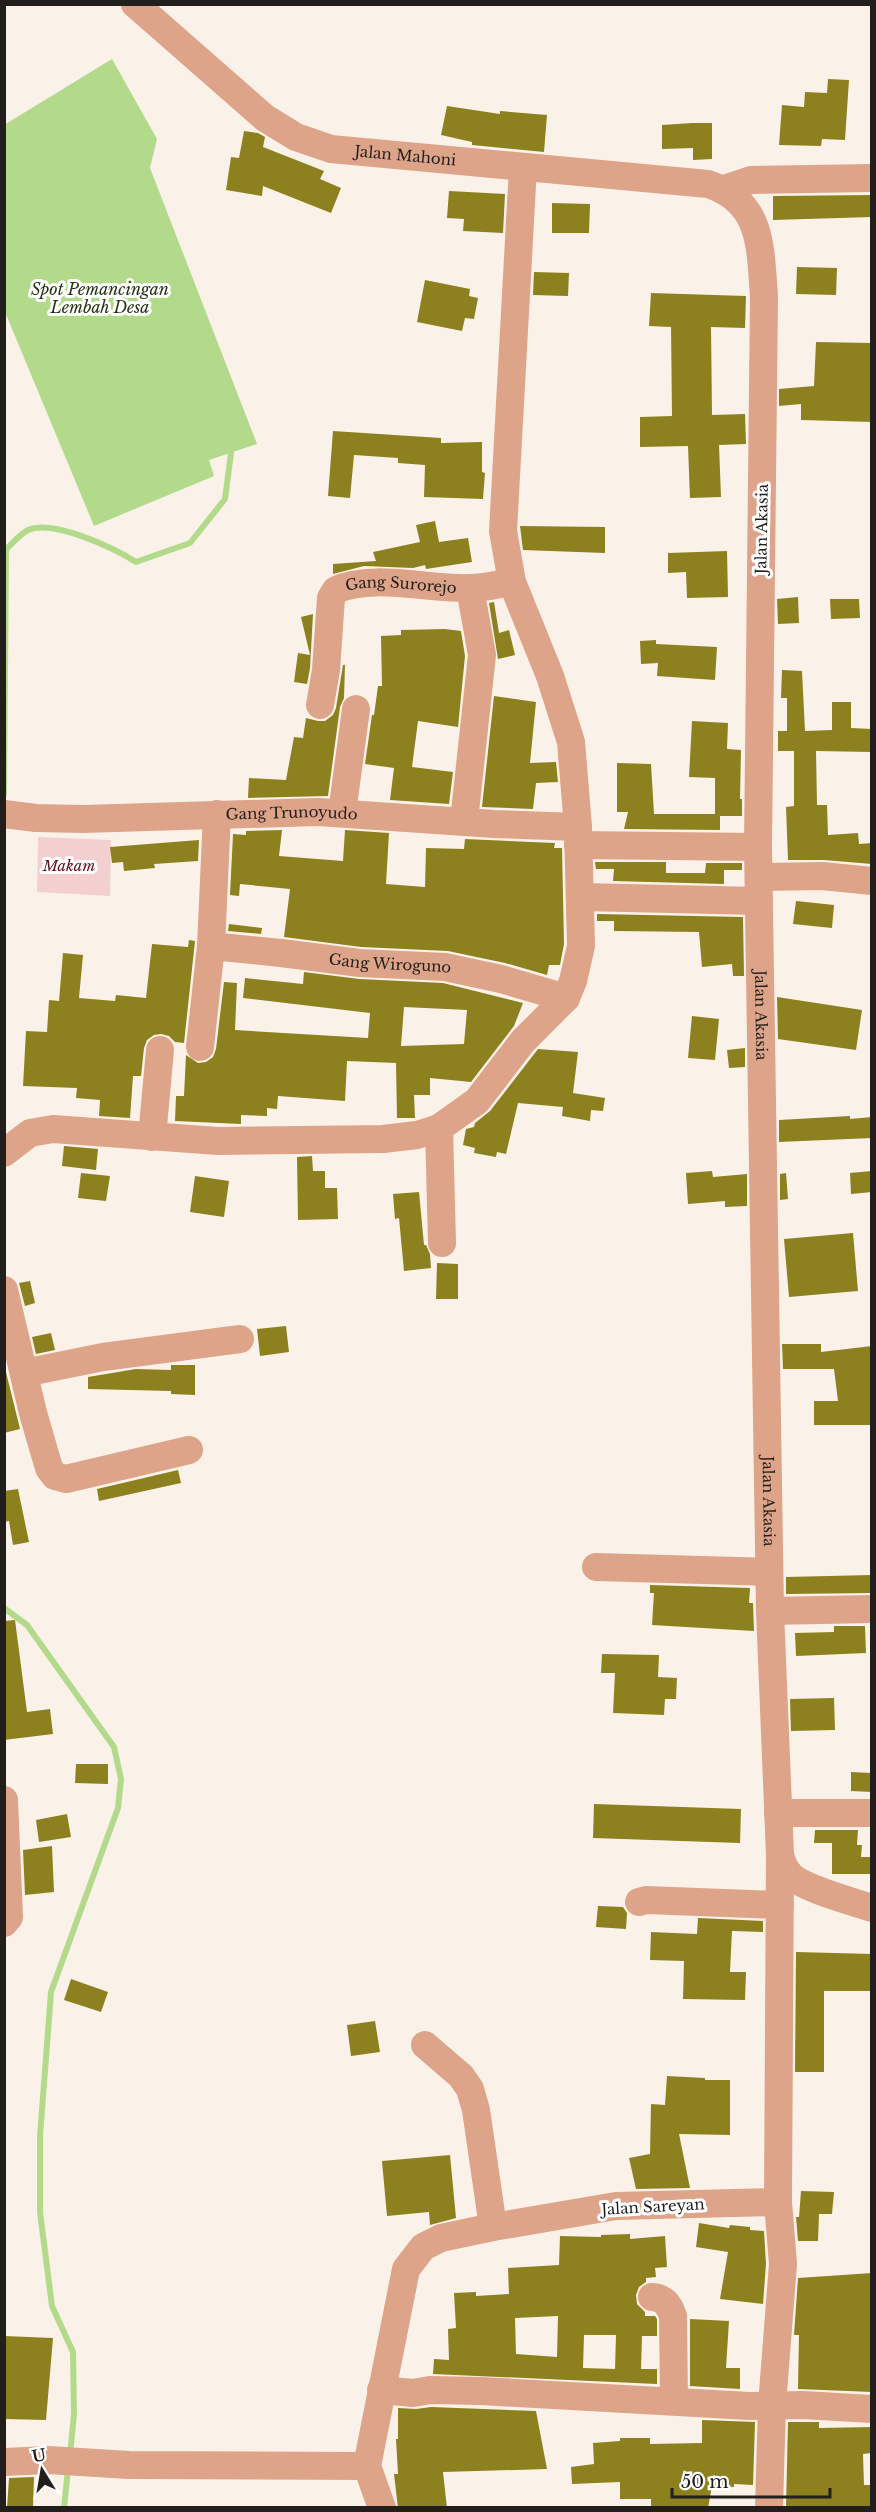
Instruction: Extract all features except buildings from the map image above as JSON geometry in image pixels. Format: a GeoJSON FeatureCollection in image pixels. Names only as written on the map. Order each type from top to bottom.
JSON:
{"type":"FeatureCollection","features":[{"type":"Feature","properties":{"kind":"street","name":"Jalan Mahoni"},"geometry":{"type":"LineString","coordinates":[[135,4],[265,118],[296,137],[331,149],[676,179],[724,189]]}},
{"type":"Feature","properties":{"kind":"street"},"geometry":{"type":"LineString","coordinates":[[4,1153],[30,1134],[53,1129],[218,1141],[383,1139],[417,1135],[439,1128],[477,1101],[522,1041],[566,998],[573,981],[581,946],[578,836],[572,742],[550,676],[512,582],[503,531],[523,166]]}},
{"type":"Feature","properties":{"kind":"street"},"geometry":{"type":"LineString","coordinates":[[724,189],[751,180],[872,178]]}},
{"type":"Feature","properties":{"kind":"street","name":"Jalan Akasia"},"geometry":{"type":"LineString","coordinates":[[724,189],[742,202],[754,223],[760,242],[764,296],[758,847],[769,1572],[780,1855]]}},
{"type":"Feature","properties":{"kind":"street","name":"Gang Surorejo"},"geometry":{"type":"LineString","coordinates":[[320,705],[326,670],[331,598],[336,590],[367,584],[422,584],[470,588],[512,582]]}},
{"type":"Feature","properties":{"kind":"street"},"geometry":{"type":"LineString","coordinates":[[464,820],[482,655],[470,588]]}},
{"type":"Feature","properties":{"kind":"street"},"geometry":{"type":"LineString","coordinates":[[342,813],[356,709]]}},
{"type":"Feature","properties":{"kind":"street","name":"Gang Trunoyudo"},"geometry":{"type":"LineString","coordinates":[[4,814],[36,818],[83,819],[217,814],[342,813],[464,820],[578,836],[758,847]]}},
{"type":"Feature","properties":{"kind":"street"},"geometry":{"type":"LineString","coordinates":[[200,1047],[211,946],[217,814]]}},
{"type":"Feature","properties":{"kind":"street"},"geometry":{"type":"LineString","coordinates":[[580,897],[759,889],[822,876],[872,881]]}},
{"type":"Feature","properties":{"kind":"street","name":"Gang Wiroguno"},"geometry":{"type":"LineString","coordinates":[[211,946],[360,963],[445,967],[501,979],[566,998]]}},
{"type":"Feature","properties":{"kind":"street"},"geometry":{"type":"LineString","coordinates":[[152,1137],[160,1050]]}},
{"type":"Feature","properties":{"kind":"street"},"geometry":{"type":"LineString","coordinates":[[439,1128],[442,1243]]}},
{"type":"Feature","properties":{"kind":"street"},"geometry":{"type":"LineString","coordinates":[[4,1290],[49,1468],[55,1476],[66,1479],[189,1450]]}},
{"type":"Feature","properties":{"kind":"street"},"geometry":{"type":"LineString","coordinates":[[24,1372],[103,1357],[240,1339]]}},
{"type":"Feature","properties":{"kind":"street"},"geometry":{"type":"LineString","coordinates":[[596,1567],[769,1572]]}},
{"type":"Feature","properties":{"kind":"street"},"geometry":{"type":"LineString","coordinates":[[770,1611],[872,1609]]}},
{"type":"Feature","properties":{"kind":"street"},"geometry":{"type":"LineString","coordinates":[[4,1800],[9,1917],[4,1923]]}},
{"type":"Feature","properties":{"kind":"street"},"geometry":{"type":"LineString","coordinates":[[778,1813],[872,1813]]}},
{"type":"Feature","properties":{"kind":"street"},"geometry":{"type":"LineString","coordinates":[[769,2508],[772,2405],[783,2264],[778,2202],[780,1855]]}},
{"type":"Feature","properties":{"kind":"street"},"geometry":{"type":"LineString","coordinates":[[780,1855],[784,1866],[803,1884],[872,1908]]}},
{"type":"Feature","properties":{"kind":"street"},"geometry":{"type":"LineString","coordinates":[[639,1902],[646,1900],[780,1905]]}},
{"type":"Feature","properties":{"kind":"street"},"geometry":{"type":"LineString","coordinates":[[425,2045],[461,2076],[470,2090],[477,2110],[493,2227]]}},
{"type":"Feature","properties":{"kind":"street","name":"Jalan Sareyan"},"geometry":{"type":"LineString","coordinates":[[367,2466],[406,2270],[423,2247],[441,2238],[616,2206],[778,2202]]}},
{"type":"Feature","properties":{"kind":"street"},"geometry":{"type":"LineString","coordinates":[[652,2296],[661,2298],[669,2305],[673,2316],[674,2401]]}},
{"type":"Feature","properties":{"kind":"street"},"geometry":{"type":"LineString","coordinates":[[381,2390],[413,2393],[430,2390],[481,2391],[749,2406],[872,2409]]}},
{"type":"Feature","properties":{"kind":"street"},"geometry":{"type":"LineString","coordinates":[[4,2462],[48,2460],[129,2465],[367,2466],[382,2508]]}},
{"type":"Feature","properties":{"kind":"green space","name":"Makam"},"geometry":{"type":"Polygon","coordinates":[[[38,837],[111,840],[110,896],[37,892],[38,837]]]}},
{"type":"Feature","properties":{"kind":"water","name":"Spot Pemancingan Lembah Desa"},"geometry":{"type":"Polygon","coordinates":[[[112,59],[157,139],[150,168],[257,444],[209,460],[214,476],[94,526],[5,312],[4,125],[112,59]]]}},
{"type":"Feature","properties":{"kind":"waterway"},"geometry":{"type":"LineString","coordinates":[[4,794],[6,549],[28,530],[39,528],[52,528],[83,537],[136,562],[190,543],[225,499],[231,453]]}},
{"type":"Feature","properties":{"kind":"waterway"},"geometry":{"type":"LineString","coordinates":[[4,1608],[27,1625],[114,1747],[121,1779],[118,1808],[51,1992],[40,2136],[40,2212],[52,2306],[73,2352],[74,2414],[70,2455]]}},
{"type":"Feature","properties":{"kind":"waterway"},"geometry":{"type":"LineString","coordinates":[[64,2508],[68,2469]]}}]}
